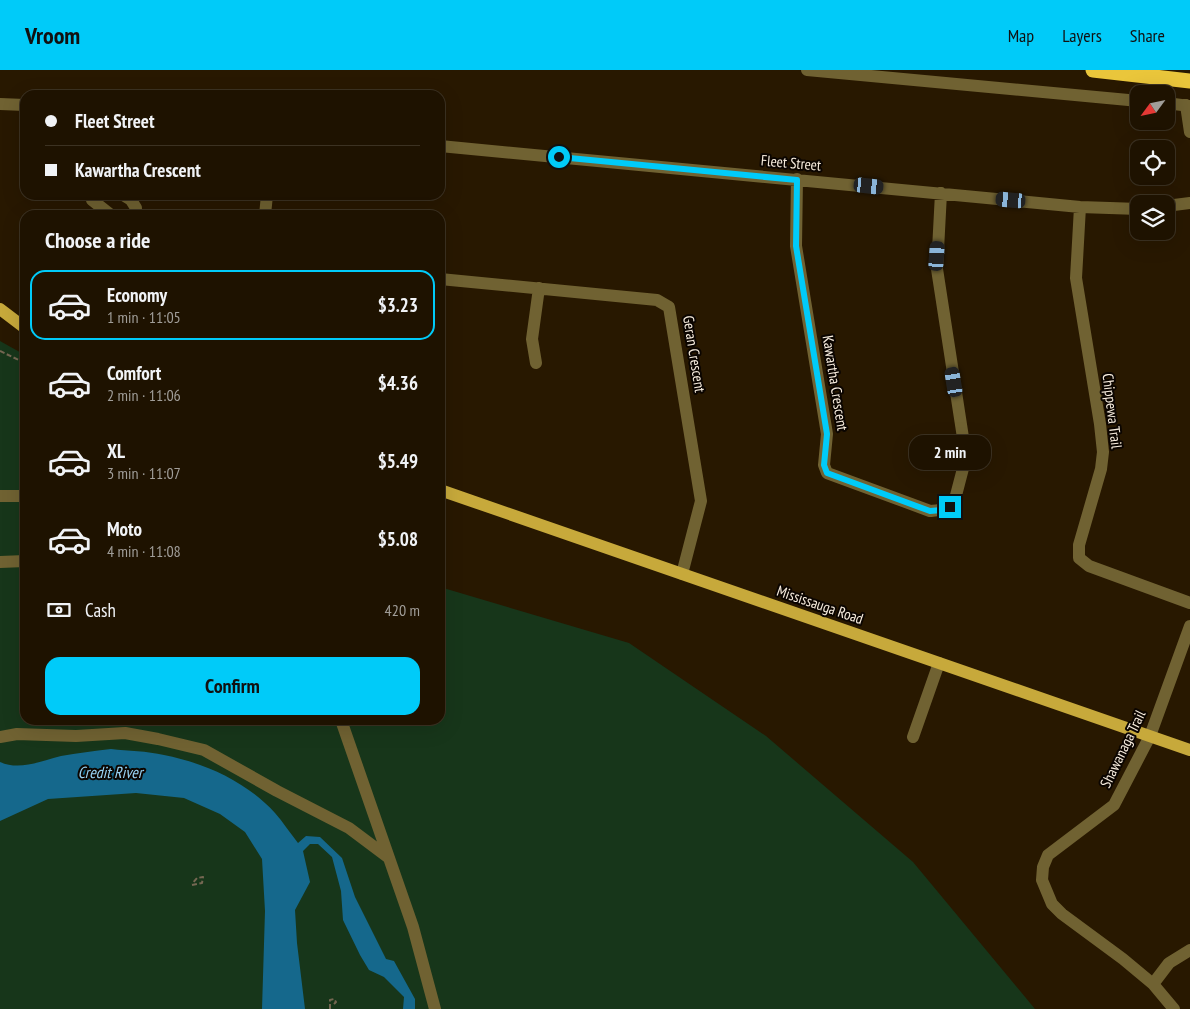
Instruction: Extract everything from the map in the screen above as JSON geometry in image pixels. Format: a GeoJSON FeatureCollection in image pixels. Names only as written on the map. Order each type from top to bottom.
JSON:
{"type":"FeatureCollection","features":[{"type":"Feature","properties":{"kind":"highway"},"geometry":{"type":"LineString","coordinates":[[1093,70],[1190,81]]}},
{"type":"Feature","properties":{"kind":"main road"},"geometry":{"type":"LineString","coordinates":[[0,309],[20,324]]}},
{"type":"Feature","properties":{"kind":"main road","name":"Mississauga Road"},"geometry":{"type":"LineString","coordinates":[[445,492],[1190,750]]}},
{"type":"Feature","properties":{"kind":"street"},"geometry":{"type":"LineString","coordinates":[[807,70],[1130,100]]}},
{"type":"Feature","properties":{"kind":"street"},"geometry":{"type":"LineString","coordinates":[[0,104],[20,105]]}},
{"type":"Feature","properties":{"kind":"street"},"geometry":{"type":"LineString","coordinates":[[1175,104],[1188,105],[1190,132]]}},
{"type":"Feature","properties":{"kind":"street","name":"Fleet Street"},"geometry":{"type":"LineString","coordinates":[[445,146],[1080,206],[1130,209]]}},
{"type":"Feature","properties":{"kind":"street","name":"Kawartha Crescent"},"geometry":{"type":"LineString","coordinates":[[797,180],[796,246],[827,434],[824,465],[827,473],[930,511],[942,510],[954,503],[966,457],[937,269],[941,193]]}},
{"type":"Feature","properties":{"kind":"street"},"geometry":{"type":"LineString","coordinates":[[92,200],[105,210]]}},
{"type":"Feature","properties":{"kind":"street"},"geometry":{"type":"LineString","coordinates":[[1175,204],[1190,202]]}},
{"type":"Feature","properties":{"kind":"street","name":"Chippewa Trail"},"geometry":{"type":"LineString","coordinates":[[1080,206],[1076,278],[1103,452],[1101,469],[1079,545],[1080,558],[1089,566],[1190,603]]}},
{"type":"Feature","properties":{"kind":"street","name":"Geran Crescent"},"geometry":{"type":"LineString","coordinates":[[445,279],[657,300],[669,307],[701,501],[682,574]]}},
{"type":"Feature","properties":{"kind":"street"},"geometry":{"type":"LineString","coordinates":[[536,363],[532,338],[538,288]]}},
{"type":"Feature","properties":{"kind":"street"},"geometry":{"type":"LineString","coordinates":[[0,496],[20,496]]}},
{"type":"Feature","properties":{"kind":"street"},"geometry":{"type":"LineString","coordinates":[[0,562],[20,561]]}},
{"type":"Feature","properties":{"kind":"street","name":"Shawanaga Trail"},"geometry":{"type":"LineString","coordinates":[[1174,1009],[1153,984],[1123,959],[1062,914],[1052,904],[1042,880],[1043,867],[1048,855],[1114,804],[1124,787],[1150,736],[1190,626]]}},
{"type":"Feature","properties":{"kind":"street"},"geometry":{"type":"LineString","coordinates":[[913,737],[939,663]]}},
{"type":"Feature","properties":{"kind":"street"},"geometry":{"type":"LineString","coordinates":[[343,725],[413,927],[435,1009]]}},
{"type":"Feature","properties":{"kind":"street"},"geometry":{"type":"LineString","coordinates":[[0,737],[17,734],[76,736],[125,733],[204,750],[277,791],[350,828],[389,858]]}},
{"type":"Feature","properties":{"kind":"street"},"geometry":{"type":"LineString","coordinates":[[1153,984],[1169,963],[1190,950]]}},
{"type":"Feature","properties":{"kind":"path"},"geometry":{"type":"LineString","coordinates":[[0,351],[20,360]]}},
{"type":"Feature","properties":{"kind":"path"},"geometry":{"type":"LineString","coordinates":[[330,1009],[330,1000],[334,1000],[336,1002],[334,1004]]}},
{"type":"Feature","properties":{"kind":"green space"},"geometry":{"type":"Polygon","coordinates":[[[0,341],[20,352],[20,725],[445,725],[445,588],[629,643],[766,736],[913,862],[1035,1009],[0,1009],[0,341]]]}},
{"type":"Feature","properties":{"kind":"water","name":"Credit River"},"geometry":{"type":"Polygon","coordinates":[[[111,749],[158,754],[195,763],[210,769],[238,783],[264,802],[278,816],[298,843],[306,836],[320,837],[342,858],[355,897],[386,959],[394,961],[415,999],[415,1009],[403,1009],[404,997],[384,977],[369,970],[360,955],[343,920],[341,891],[332,857],[318,844],[310,844],[303,851],[310,882],[295,910],[305,1009],[262,1009],[265,911],[262,859],[245,832],[220,814],[184,798],[136,793],[48,799],[0,821],[0,762],[15,766],[61,756],[111,749]]]}},
{"type":"Feature","properties":{"kind":"route"},"geometry":{"type":"LineString","coordinates":[[559,157],[797,180],[796,246],[827,434],[824,465],[827,473],[930,511],[950,507]]}}]}
